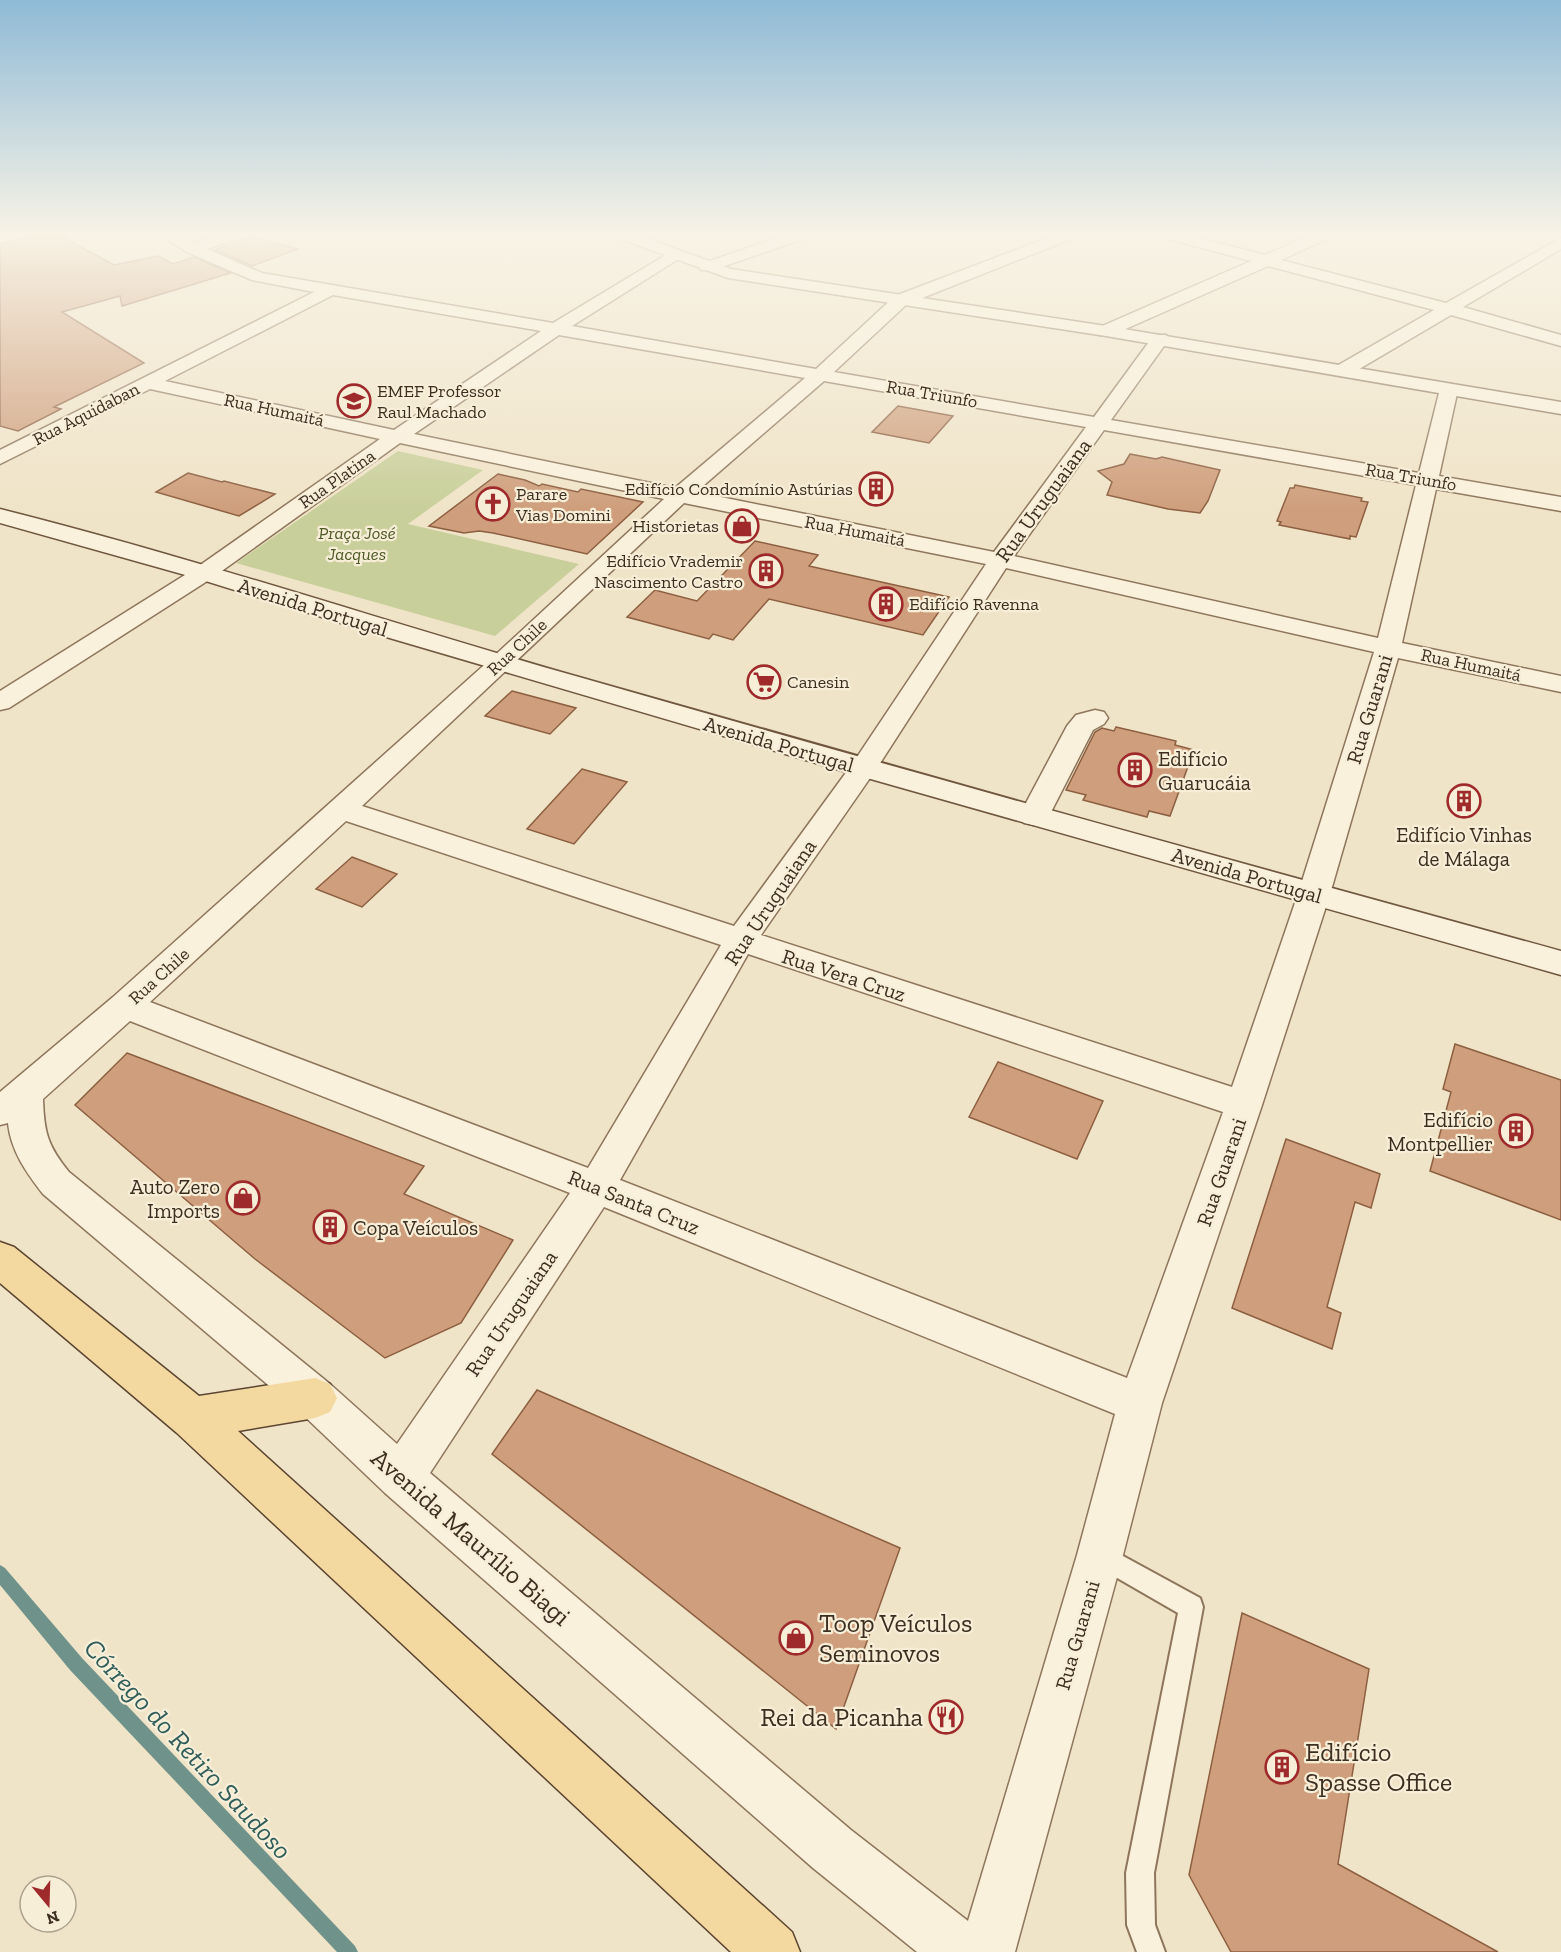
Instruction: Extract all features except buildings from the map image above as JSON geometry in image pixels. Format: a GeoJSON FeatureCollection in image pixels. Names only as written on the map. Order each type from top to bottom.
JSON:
{"type":"FeatureCollection","features":[{"type":"Feature","properties":{"kind":"main road"},"geometry":{"type":"LineString","coordinates":[[0,1259],[192,1418],[772,1952]]}},
{"type":"Feature","properties":{"kind":"main road"},"geometry":{"type":"LineString","coordinates":[[192,1418],[315,1398]]}},
{"type":"Feature","properties":{"kind":"street","name":"Rua Aquidaban"},"geometry":{"type":"LineString","coordinates":[[0,458],[257,327]]}},
{"type":"Feature","properties":{"kind":"street","name":"Rua Triunfo"},"geometry":{"type":"LineString","coordinates":[[545,327],[1561,504]]}},
{"type":"Feature","properties":{"kind":"street","name":"Rua Platina"},"geometry":{"type":"LineString","coordinates":[[0,702],[204,573],[396,437],[559,327]]}},
{"type":"Feature","properties":{"kind":"street","name":"Rua Chile"},"geometry":{"type":"LineString","coordinates":[[13,1103],[125,1006],[501,663],[679,496],[821,375],[872,327]]}},
{"type":"Feature","properties":{"kind":"street"},"geometry":{"type":"LineString","coordinates":[[1080,327],[1561,408]]}},
{"type":"Feature","properties":{"kind":"street"},"geometry":{"type":"LineString","coordinates":[[1106,331],[1115,327]]}},
{"type":"Feature","properties":{"kind":"street"},"geometry":{"type":"LineString","coordinates":[[1342,371],[1418,327]]}},
{"type":"Feature","properties":{"kind":"street"},"geometry":{"type":"LineString","coordinates":[[1513,327],[1561,341]]}},
{"type":"Feature","properties":{"kind":"street","name":"Rua Uruguaiana"},"geometry":{"type":"LineString","coordinates":[[401,1477],[596,1187],[740,941],[862,768],[1000,560],[1160,339]]}},
{"type":"Feature","properties":{"kind":"street","name":"Rua Humaitá"},"geometry":{"type":"LineString","coordinates":[[148,383],[679,496],[1000,560],[1388,648],[1561,684]]}},
{"type":"Feature","properties":{"kind":"street","name":"Rua Guarani"},"geometry":{"type":"LineString","coordinates":[[987,1952],[1100,1555],[1140,1403],[1244,1105],[1314,894],[1388,648],[1449,389]]}},
{"type":"Feature","properties":{"kind":"street","name":"Avenida Portugal"},"geometry":{"type":"LineString","coordinates":[[0,516],[204,573],[385,629],[862,768],[1561,963]]}},
{"type":"Feature","properties":{"kind":"street"},"geometry":{"type":"LineString","coordinates":[[1034,816],[1081,726],[1086,721],[1095,718]]}},
{"type":"Feature","properties":{"kind":"street","name":"Rua Vera Cruz"},"geometry":{"type":"LineString","coordinates":[[341,809],[1244,1105]]}},
{"type":"Feature","properties":{"kind":"street","name":"Rua Santa Cruz"},"geometry":{"type":"LineString","coordinates":[[125,1006],[596,1187],[1140,1403]]}},
{"type":"Feature","properties":{"kind":"street","name":"Avenida Maurílio Biagi"},"geometry":{"type":"LineString","coordinates":[[13,1103],[38,1161],[56,1183],[315,1398],[401,1477],[832,1849],[962,1952]]}},
{"type":"Feature","properties":{"kind":"lane"},"geometry":{"type":"LineString","coordinates":[[1100,1555],[1191,1607],[1140,1873],[1141,1924],[1152,1952]]}},
{"type":"Feature","properties":{"kind":"green space","name":"Praça José Jacques"},"geometry":{"type":"Polygon","coordinates":[[[398,451],[483,470],[408,524],[579,564],[495,636],[236,563],[398,451]]]}},
{"type":"Feature","properties":{"kind":"waterway","name":"Córrego do Retiro Saudoso"},"geometry":{"type":"LineString","coordinates":[[0,1573],[76,1664],[349,1952]]}},
{"type":"Feature","properties":{"kind":"place","name":"EMEF Professor Raul Machado"},"geometry":{"type":"Point","coordinates":[354,401]}},
{"type":"Feature","properties":{"kind":"place","name":"Edifício Condomínio Astúrias"},"geometry":{"type":"Point","coordinates":[876,489]}},
{"type":"Feature","properties":{"kind":"place","name":"Parare Vias Domini"},"geometry":{"type":"Point","coordinates":[493,504]}},
{"type":"Feature","properties":{"kind":"place","name":"Historietas"},"geometry":{"type":"Point","coordinates":[742,526]}},
{"type":"Feature","properties":{"kind":"place","name":"Edifício Vrademir Nascimento Castro"},"geometry":{"type":"Point","coordinates":[766,571]}},
{"type":"Feature","properties":{"kind":"place","name":"Edifício Ravenna"},"geometry":{"type":"Point","coordinates":[886,604]}},
{"type":"Feature","properties":{"kind":"place","name":"Canesin"},"geometry":{"type":"Point","coordinates":[764,682]}},
{"type":"Feature","properties":{"kind":"place","name":"Edifício Guarucáia"},"geometry":{"type":"Point","coordinates":[1135,770]}},
{"type":"Feature","properties":{"kind":"place","name":"Edifício Vinhas de Málaga"},"geometry":{"type":"Point","coordinates":[1464,801]}},
{"type":"Feature","properties":{"kind":"place","name":"Edifício Montpellier"},"geometry":{"type":"Point","coordinates":[1516,1131]}},
{"type":"Feature","properties":{"kind":"place","name":"Auto Zero Imports"},"geometry":{"type":"Point","coordinates":[243,1198]}},
{"type":"Feature","properties":{"kind":"place","name":"Copa Veículos"},"geometry":{"type":"Point","coordinates":[330,1227]}},
{"type":"Feature","properties":{"kind":"place","name":"Toop Veículos Seminovos"},"geometry":{"type":"Point","coordinates":[796,1638]}},
{"type":"Feature","properties":{"kind":"place","name":"Rei da Picanha"},"geometry":{"type":"Point","coordinates":[946,1717]}},
{"type":"Feature","properties":{"kind":"place","name":"Edifício Spasse Office"},"geometry":{"type":"Point","coordinates":[1282,1767]}}]}
